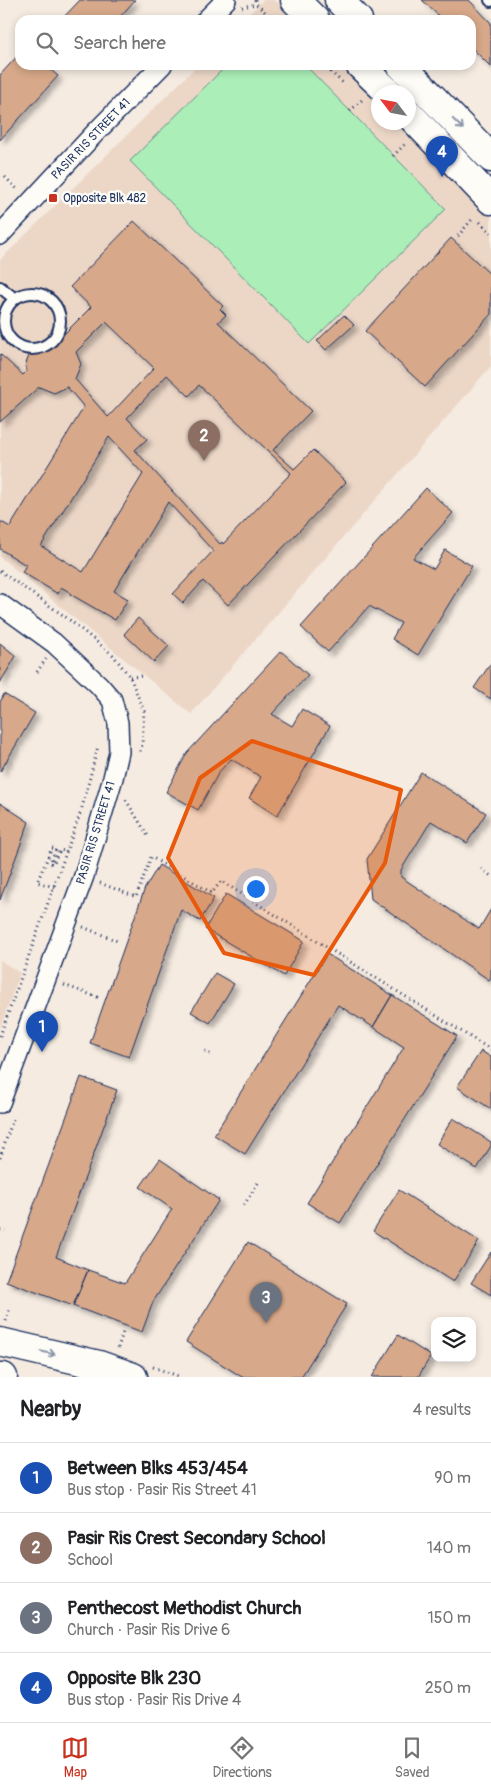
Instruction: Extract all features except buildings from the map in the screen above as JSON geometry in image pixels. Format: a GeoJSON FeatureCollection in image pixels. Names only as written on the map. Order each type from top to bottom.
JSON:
{"type":"FeatureCollection","features":[{"type":"Feature","properties":{"kind":"street"},"geometry":{"type":"LineString","coordinates":[[211,15],[226,0]]}},
{"type":"Feature","properties":{"kind":"street"},"geometry":{"type":"LineString","coordinates":[[295,0],[310,15]]}},
{"type":"Feature","properties":{"kind":"street"},"geometry":{"type":"LineString","coordinates":[[339,0],[353,15]]}},
{"type":"Feature","properties":{"kind":"street","name":"PASIR RIS STREET 41"},"geometry":{"type":"LineString","coordinates":[[0,235],[157,70]]}},
{"type":"Feature","properties":{"kind":"street"},"geometry":{"type":"LineString","coordinates":[[363,70],[372,85]]}},
{"type":"Feature","properties":{"kind":"street"},"geometry":{"type":"LineString","coordinates":[[406,70],[491,158]]}},
{"type":"Feature","properties":{"kind":"street"},"geometry":{"type":"LineString","coordinates":[[413,130],[483,208]]}},
{"type":"Feature","properties":{"kind":"street","name":"PASIR RIS STREET 41"},"geometry":{"type":"LineString","coordinates":[[0,604],[54,643],[99,685],[112,700],[118,723],[119,752],[84,876],[0,1103]]}},
{"type":"Feature","properties":{"kind":"street"},"geometry":{"type":"LineString","coordinates":[[3,1331],[133,1377]]}},
{"type":"Feature","properties":{"kind":"lane"},"geometry":{"type":"LineString","coordinates":[[0,287],[15,299]]}},
{"type":"Feature","properties":{"kind":"lane"},"geometry":{"type":"LineString","coordinates":[[26,293],[39,293],[50,298],[58,309],[61,321],[58,334],[50,344],[38,350],[26,350],[14,344],[6,334],[4,321],[6,308],[15,299],[26,293]]}},
{"type":"Feature","properties":{"kind":"path"},"geometry":{"type":"LineString","coordinates":[[255,0],[256,4],[268,15]]}},
{"type":"Feature","properties":{"kind":"path"},"geometry":{"type":"LineString","coordinates":[[350,112],[371,98]]}},
{"type":"Feature","properties":{"kind":"path"},"geometry":{"type":"LineString","coordinates":[[393,156],[407,130]]}},
{"type":"Feature","properties":{"kind":"path"},"geometry":{"type":"LineString","coordinates":[[5,177],[18,189]]}},
{"type":"Feature","properties":{"kind":"path"},"geometry":{"type":"LineString","coordinates":[[458,236],[483,208]]}},
{"type":"Feature","properties":{"kind":"path"},"geometry":{"type":"LineString","coordinates":[[0,571],[67,618]]}},
{"type":"Feature","properties":{"kind":"path"},"geometry":{"type":"LineString","coordinates":[[130,677],[144,676]]}},
{"type":"Feature","properties":{"kind":"path"},"geometry":{"type":"LineString","coordinates":[[0,1036],[81,813],[99,742]]}},
{"type":"Feature","properties":{"kind":"path"},"geometry":{"type":"LineString","coordinates":[[126,800],[148,836]]}},
{"type":"Feature","properties":{"kind":"path"},"geometry":{"type":"LineString","coordinates":[[54,887],[37,882],[52,848],[56,849],[50,863],[53,864],[60,850],[66,852]]}},
{"type":"Feature","properties":{"kind":"path"},"geometry":{"type":"LineString","coordinates":[[84,876],[136,897],[151,858],[212,893],[221,881],[491,1050]]}},
{"type":"Feature","properties":{"kind":"path"},"geometry":{"type":"LineString","coordinates":[[481,869],[491,876]]}},
{"type":"Feature","properties":{"kind":"path"},"geometry":{"type":"LineString","coordinates":[[86,928],[120,942]]}},
{"type":"Feature","properties":{"kind":"path"},"geometry":{"type":"LineString","coordinates":[[64,985],[100,998]]}},
{"type":"Feature","properties":{"kind":"path"},"geometry":{"type":"LineString","coordinates":[[204,1051],[212,1056]]}},
{"type":"Feature","properties":{"kind":"path"},"geometry":{"type":"LineString","coordinates":[[244,1206],[258,1183]]}},
{"type":"Feature","properties":{"kind":"path"},"geometry":{"type":"LineString","coordinates":[[0,1230],[5,1232]]}},
{"type":"Feature","properties":{"kind":"path"},"geometry":{"type":"LineString","coordinates":[[3,1331],[10,1307]]}},
{"type":"Feature","properties":{"kind":"path"},"geometry":{"type":"LineString","coordinates":[[119,1346],[123,1332]]}},
{"type":"Feature","properties":{"kind":"highlighted area"},"geometry":{"type":"Polygon","coordinates":[[[252,741],[401,790],[385,863],[314,975],[224,953],[168,858],[200,778],[252,741]]]}},
{"type":"Feature","properties":{"kind":"shaded area"},"geometry":{"type":"Polygon","coordinates":[[[263,0],[273,0],[289,8],[295,15],[248,15],[263,0]]]}},
{"type":"Feature","properties":{"kind":"shaded area"},"geometry":{"type":"Polygon","coordinates":[[[193,70],[349,70],[371,93],[371,130],[407,130],[491,216],[491,366],[191,714],[0,557],[0,260],[193,70]]]}},
{"type":"Feature","properties":{"kind":"shaded area"},"geometry":{"type":"Polygon","coordinates":[[[0,960],[20,973],[0,1028],[0,960]]]}},
{"type":"Feature","properties":{"kind":"green space"},"geometry":{"type":"Polygon","coordinates":[[[222,70],[310,70],[446,209],[309,344],[130,161],[222,70]]]}},
{"type":"Feature","properties":{"kind":"place","name":"Opposite Blk 230"},"geometry":{"type":"Point","coordinates":[442,177]}},
{"type":"Feature","properties":{"kind":"place","name":"Opposite Blk 482"},"geometry":{"type":"Point","coordinates":[53,198]}},
{"type":"Feature","properties":{"kind":"place","name":"Pasir Ris Crest Secondary School"},"geometry":{"type":"Point","coordinates":[204,461]}},
{"type":"Feature","properties":{"kind":"place","name":"Between Blks 453/454"},"geometry":{"type":"Point","coordinates":[42,1052]}},
{"type":"Feature","properties":{"kind":"place","name":"Penthecost Methodist Church"},"geometry":{"type":"Point","coordinates":[266,1323]}}]}
